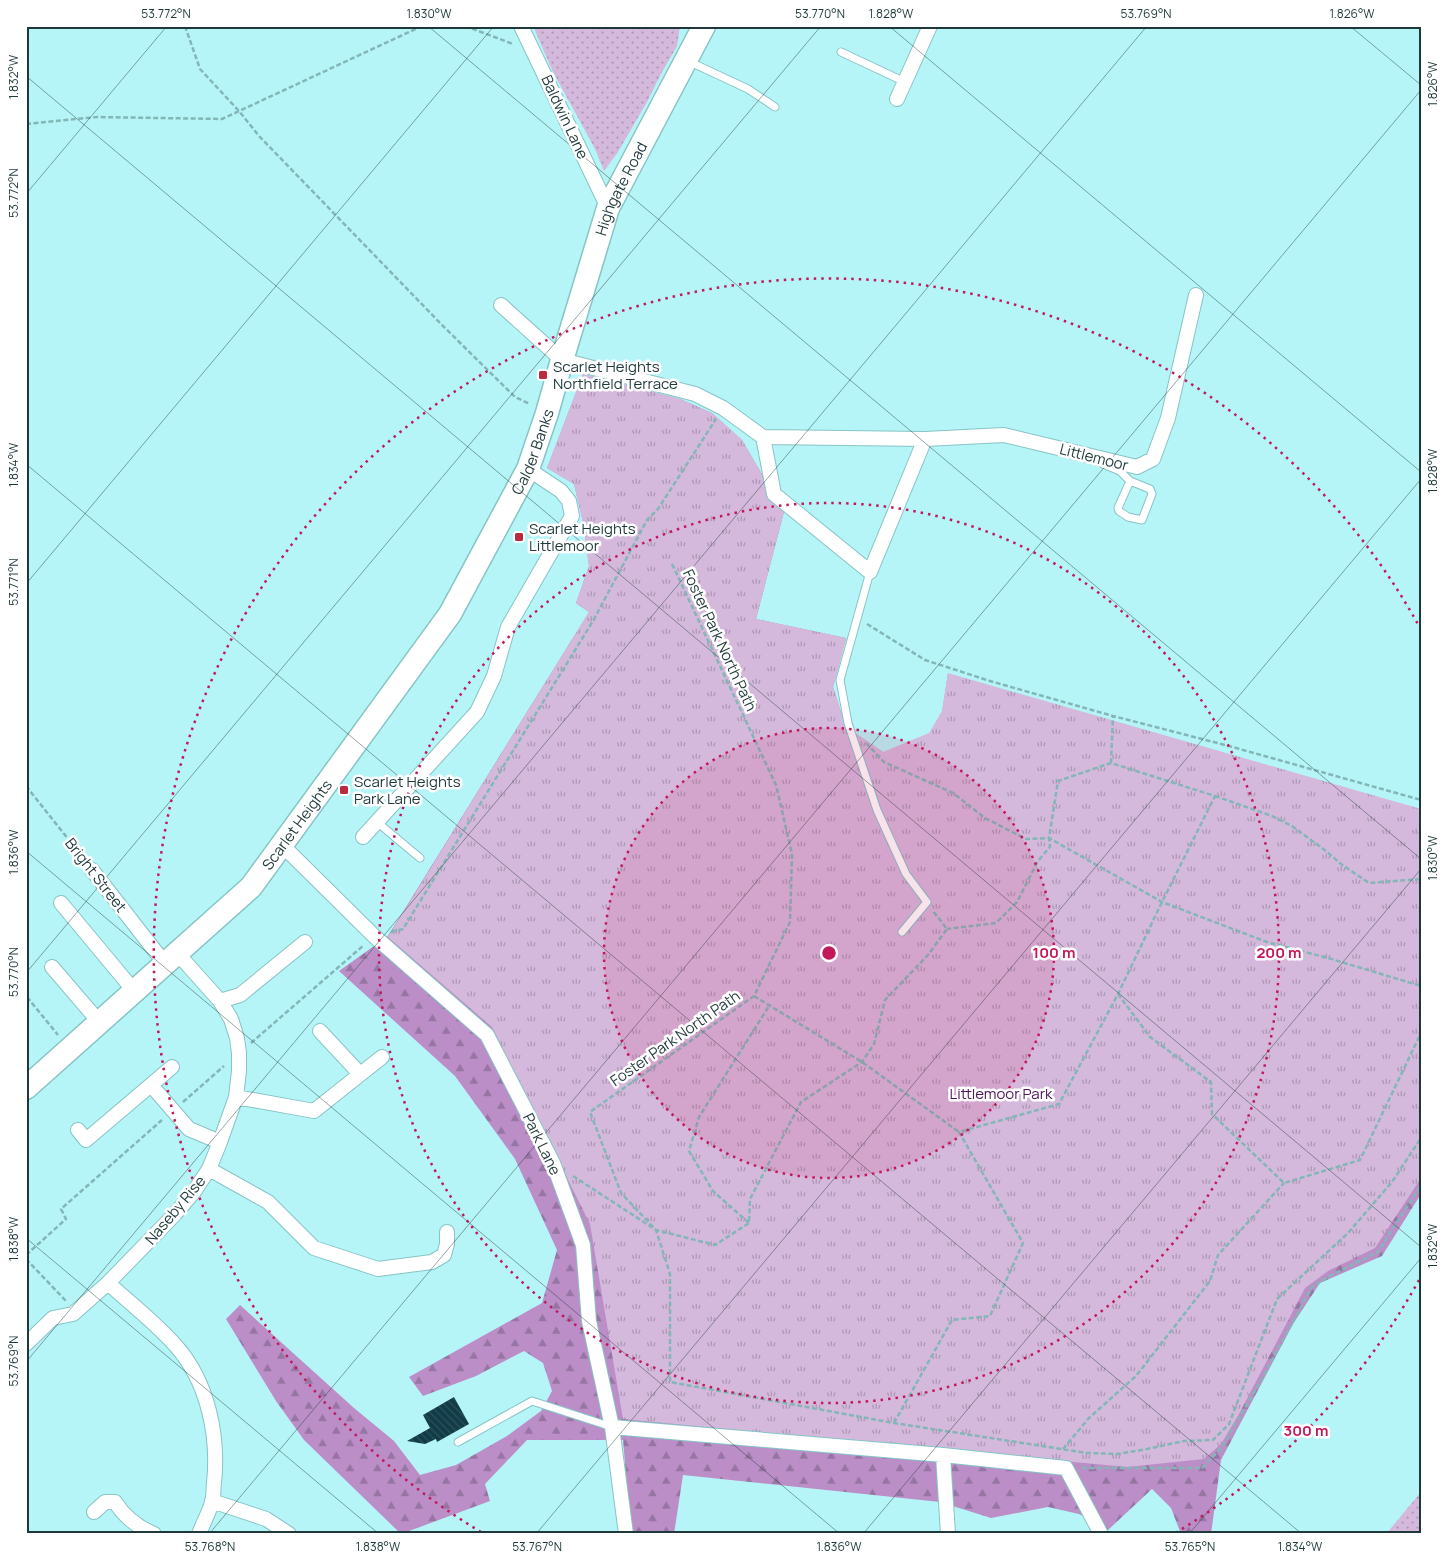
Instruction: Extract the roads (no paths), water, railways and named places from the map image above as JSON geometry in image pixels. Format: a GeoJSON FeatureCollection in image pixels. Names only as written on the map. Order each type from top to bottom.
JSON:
{"type":"FeatureCollection","features":[{"type":"Feature","properties":{"kind":"main road","name":"Highgate Road"},"geometry":{"type":"LineString","coordinates":[[562,360],[608,208],[704,26]]}},
{"type":"Feature","properties":{"kind":"main road","name":"Calder Banks"},"geometry":{"type":"LineString","coordinates":[[506,511],[528,470],[562,360]]}},
{"type":"Feature","properties":{"kind":"main road","name":"Scarlet Heights"},"geometry":{"type":"LineString","coordinates":[[26,1088],[251,887],[450,614],[506,511]]}},
{"type":"Feature","properties":{"kind":"street","name":"Baldwin Lane"},"geometry":{"type":"LineString","coordinates":[[521,26],[608,208]]}},
{"type":"Feature","properties":{"kind":"street"},"geometry":{"type":"LineString","coordinates":[[897,99],[930,26]]}},
{"type":"Feature","properties":{"kind":"street","name":"Littlemoor"},"geometry":{"type":"LineString","coordinates":[[763,437],[925,439],[1004,435],[1137,467],[1153,459],[1168,418],[1196,295]]}},
{"type":"Feature","properties":{"kind":"street"},"geometry":{"type":"LineString","coordinates":[[501,306],[562,360],[695,394],[723,408],[763,437],[774,494],[870,572],[925,439]]}},
{"type":"Feature","properties":{"kind":"street"},"geometry":{"type":"LineString","coordinates":[[363,837],[477,712],[494,676],[508,627],[572,516],[569,501],[561,491],[528,470]]}},
{"type":"Feature","properties":{"kind":"street","name":"Park Lane"},"geometry":{"type":"LineString","coordinates":[[282,845],[374,936],[487,1035],[553,1163],[584,1245],[589,1321],[612,1427],[626,1534]]}},
{"type":"Feature","properties":{"kind":"street","name":"Bright Street"},"geometry":{"type":"LineString","coordinates":[[92,870],[172,959]]}},
{"type":"Feature","properties":{"kind":"street"},"geometry":{"type":"LineString","coordinates":[[61,903],[135,992]]}},
{"type":"Feature","properties":{"kind":"street"},"geometry":{"type":"LineString","coordinates":[[220,1002],[240,995],[305,942]]}},
{"type":"Feature","properties":{"kind":"street","name":"Naseby Rise"},"geometry":{"type":"LineString","coordinates":[[26,1344],[53,1318],[72,1314],[76,1311],[108,1283],[175,1214],[193,1193],[209,1169],[220,1142],[236,1097],[239,1071],[239,1053],[231,1020],[220,1002],[172,959]]}},
{"type":"Feature","properties":{"kind":"street"},"geometry":{"type":"LineString","coordinates":[[52,967],[100,1023]]}},
{"type":"Feature","properties":{"kind":"street"},"geometry":{"type":"LineString","coordinates":[[320,1030],[360,1074]]}},
{"type":"Feature","properties":{"kind":"street"},"geometry":{"type":"LineString","coordinates":[[236,1097],[314,1111],[382,1057]]}},
{"type":"Feature","properties":{"kind":"street"},"geometry":{"type":"LineString","coordinates":[[78,1130],[86,1140],[172,1067]]}},
{"type":"Feature","properties":{"kind":"street"},"geometry":{"type":"LineString","coordinates":[[151,1086],[189,1129],[220,1142]]}},
{"type":"Feature","properties":{"kind":"street"},"geometry":{"type":"LineString","coordinates":[[209,1169],[268,1202],[314,1248],[378,1269],[432,1262],[444,1255],[447,1244],[447,1232]]}},
{"type":"Feature","properties":{"kind":"street"},"geometry":{"type":"LineString","coordinates":[[108,1283],[177,1347],[194,1372],[204,1394],[211,1418],[216,1469],[212,1501],[198,1534]]}},
{"type":"Feature","properties":{"kind":"street"},"geometry":{"type":"LineString","coordinates":[[612,1427],[943,1455],[1066,1468],[1101,1534]]}},
{"type":"Feature","properties":{"kind":"street"},"geometry":{"type":"LineString","coordinates":[[943,1455],[948,1534]]}},
{"type":"Feature","properties":{"kind":"street"},"geometry":{"type":"LineString","coordinates":[[212,1501],[266,1519],[289,1534]]}},
{"type":"Feature","properties":{"kind":"street"},"geometry":{"type":"LineString","coordinates":[[94,1512],[105,1502],[115,1502],[127,1517],[142,1529],[154,1534]]}},
{"type":"Feature","properties":{"kind":"lane"},"geometry":{"type":"LineString","coordinates":[[841,52],[905,82]]}},
{"type":"Feature","properties":{"kind":"lane"},"geometry":{"type":"LineString","coordinates":[[685,60],[748,89],[776,107]]}},
{"type":"Feature","properties":{"kind":"lane"},"geometry":{"type":"LineString","coordinates":[[1073,452],[1120,471],[1130,481],[1150,489],[1152,494],[1142,520],[1128,517],[1119,511],[1118,508],[1130,481]]}},
{"type":"Feature","properties":{"kind":"lane"},"geometry":{"type":"LineString","coordinates":[[870,572],[840,680],[848,723],[877,810],[906,874],[927,902],[902,932]]}},
{"type":"Feature","properties":{"kind":"lane"},"geometry":{"type":"LineString","coordinates":[[377,822],[420,858]]}},
{"type":"Feature","properties":{"kind":"lane"},"geometry":{"type":"LineString","coordinates":[[458,1442],[532,1401],[612,1427]]}},
{"type":"Feature","properties":{"kind":"place","name":"Scarlet Heights Northfield Terrace"},"geometry":{"type":"Point","coordinates":[543,375]}},
{"type":"Feature","properties":{"kind":"place","name":"Scarlet Heights Littlemoor"},"geometry":{"type":"Point","coordinates":[519,537]}},
{"type":"Feature","properties":{"kind":"place","name":"Scarlet Heights Park Lane"},"geometry":{"type":"Point","coordinates":[344,790]}},
{"type":"Feature","properties":{"kind":"park label","name":"Littlemoor Park"},"geometry":{"type":"Point","coordinates":[1001,1093]}}]}
